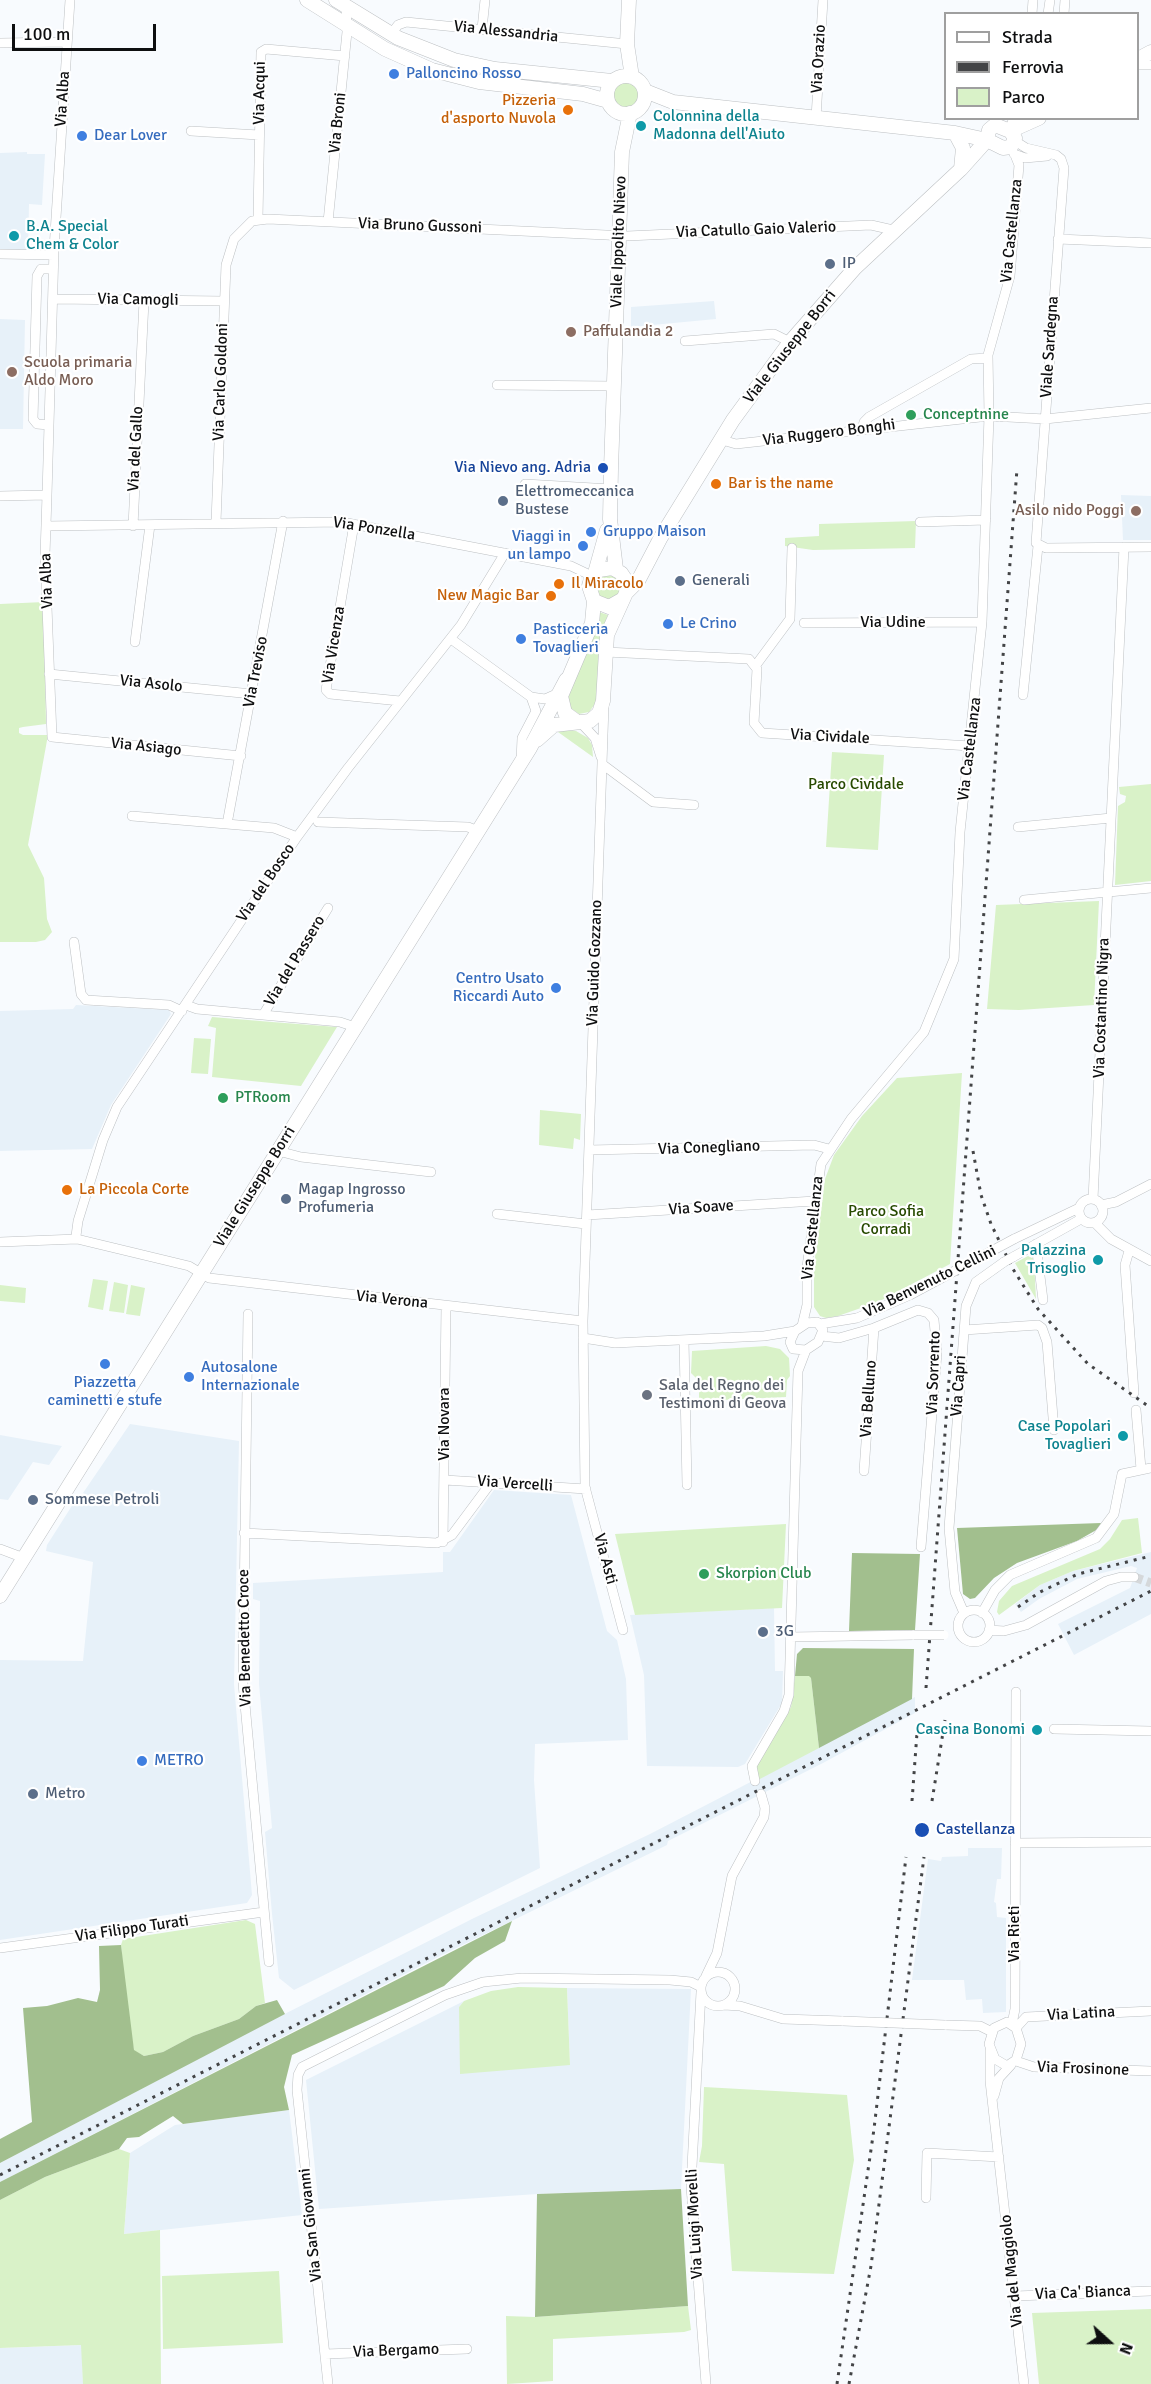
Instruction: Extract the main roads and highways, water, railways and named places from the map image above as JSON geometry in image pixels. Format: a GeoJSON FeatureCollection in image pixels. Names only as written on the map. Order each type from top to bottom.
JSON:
{"type":"FeatureCollection","features":[{"type":"Feature","properties":{"kind":"main road"},"geometry":{"type":"LineString","coordinates":[[307,0],[392,53],[438,72],[479,82],[583,94],[612,106],[636,109],[673,102]]}},
{"type":"Feature","properties":{"kind":"main road"},"geometry":{"type":"LineString","coordinates":[[612,106],[607,90],[621,78],[627,44],[629,0]]}},
{"type":"Feature","properties":{"kind":"main road"},"geometry":{"type":"LineString","coordinates":[[343,2],[391,34],[439,55],[473,65],[621,78],[641,83],[645,91],[673,102],[958,133],[1004,135],[1036,120]]}},
{"type":"Feature","properties":{"kind":"main road"},"geometry":{"type":"LineString","coordinates":[[636,109],[645,91]]}},
{"type":"Feature","properties":{"kind":"main road","name":"Viale Ippolito Nievo"},"geometry":{"type":"LineString","coordinates":[[612,106],[623,140],[610,519],[618,571]]}},
{"type":"Feature","properties":{"kind":"main road","name":"Viale Ippolito Nievo"},"geometry":{"type":"LineString","coordinates":[[623,140],[636,109]]}},
{"type":"Feature","properties":{"kind":"main road"},"geometry":{"type":"LineString","coordinates":[[958,133],[963,148],[961,169]]}},
{"type":"Feature","properties":{"kind":"main road","name":"Viale Giuseppe Borri"},"geometry":{"type":"LineString","coordinates":[[618,571],[636,568],[661,537],[755,389],[790,342],[847,276],[893,230],[961,169],[1004,135]]}},
{"type":"Feature","properties":{"kind":"main road","name":"Viale Giuseppe Borri"},"geometry":{"type":"LineString","coordinates":[[949,180],[1004,135]]}},
{"type":"Feature","properties":{"kind":"main road","name":"Viale Ippolito Nievo"},"geometry":{"type":"LineString","coordinates":[[594,574],[610,519]]}},
{"type":"Feature","properties":{"kind":"main road","name":"Viale Giuseppe Borri"},"geometry":{"type":"LineString","coordinates":[[578,721],[595,718],[603,701],[608,630],[625,596],[649,564],[661,537]]}},
{"type":"Feature","properties":{"kind":"main road"},"geometry":{"type":"LineString","coordinates":[[530,748],[556,694],[566,680],[592,623],[594,601],[589,586],[594,574],[606,568],[618,571],[627,582],[625,596],[611,607],[594,601]]}},
{"type":"Feature","properties":{"kind":"main road"},"geometry":{"type":"LineString","coordinates":[[566,680],[561,704],[567,715],[578,721]]}},
{"type":"Feature","properties":{"kind":"main road"},"geometry":{"type":"LineString","coordinates":[[530,748],[552,726],[578,721]]}},
{"type":"Feature","properties":{"kind":"main road","name":"Viale Giuseppe Borri"},"geometry":{"type":"LineString","coordinates":[[0,1596],[530,748]]}},
{"type":"Feature","properties":{"kind":"tunnel"},"geometry":{"type":"LineString","coordinates":[[1134,1577],[1151,1583]]}},
{"type":"Feature","properties":{"kind":"railway"},"geometry":{"type":"LineString","coordinates":[[926,1688],[1017,469]]}},
{"type":"Feature","properties":{"kind":"railway"},"geometry":{"type":"LineString","coordinates":[[973,1151],[981,1195],[991,1224],[1013,1269],[1038,1309],[1088,1364],[1151,1408]]}},
{"type":"Feature","properties":{"kind":"railway"},"geometry":{"type":"LineString","coordinates":[[1018,1607],[1040,1592],[1078,1574],[1151,1556]]}},
{"type":"Feature","properties":{"kind":"railway"},"geometry":{"type":"LineString","coordinates":[[0,2175],[1151,1591]]}},
{"type":"Feature","properties":{"kind":"railway"},"geometry":{"type":"LineString","coordinates":[[932,1801],[945,1720]]}},
{"type":"Feature","properties":{"kind":"railway"},"geometry":{"type":"LineString","coordinates":[[912,1801],[917,1733]]}},
{"type":"Feature","properties":{"kind":"railway"},"geometry":{"type":"LineString","coordinates":[[837,2384],[874,2129],[906,1857]]}},
{"type":"Feature","properties":{"kind":"railway"},"geometry":{"type":"LineString","coordinates":[[849,2384],[871,2266],[924,1857]]}},
{"type":"Feature","properties":{"kind":"place","name":"Palloncino Rosso"},"geometry":{"type":"Point","coordinates":[394,74]}},
{"type":"Feature","properties":{"kind":"place","name":"Pizzeria d'asporto Nuvola"},"geometry":{"type":"Point","coordinates":[568,110]}},
{"type":"Feature","properties":{"kind":"place","name":"Colonnina della Madonna dell'Aiuto"},"geometry":{"type":"Point","coordinates":[641,126]}},
{"type":"Feature","properties":{"kind":"place","name":"Dear Lover"},"geometry":{"type":"Point","coordinates":[82,136]}},
{"type":"Feature","properties":{"kind":"place","name":"B.A. Special Chem & Color"},"geometry":{"type":"Point","coordinates":[14,236]}},
{"type":"Feature","properties":{"kind":"place","name":"IP"},"geometry":{"type":"Point","coordinates":[830,264]}},
{"type":"Feature","properties":{"kind":"place","name":"Paffulandia 2"},"geometry":{"type":"Point","coordinates":[571,332]}},
{"type":"Feature","properties":{"kind":"place","name":"Scuola primaria Aldo Moro"},"geometry":{"type":"Point","coordinates":[12,372]}},
{"type":"Feature","properties":{"kind":"place","name":"Conceptnine"},"geometry":{"type":"Point","coordinates":[911,415]}},
{"type":"Feature","properties":{"kind":"place","name":"Via Nievo ang. Adria"},"geometry":{"type":"Point","coordinates":[603,468]}},
{"type":"Feature","properties":{"kind":"place","name":"Bar is the name"},"geometry":{"type":"Point","coordinates":[716,484]}},
{"type":"Feature","properties":{"kind":"place","name":"Elettromeccanica Bustese"},"geometry":{"type":"Point","coordinates":[503,501]}},
{"type":"Feature","properties":{"kind":"place","name":"Asilo nido Poggi"},"geometry":{"type":"Point","coordinates":[1136,511]}},
{"type":"Feature","properties":{"kind":"place","name":"Gruppo Maison"},"geometry":{"type":"Point","coordinates":[591,532]}},
{"type":"Feature","properties":{"kind":"place","name":"Viaggi in un lampo"},"geometry":{"type":"Point","coordinates":[583,546]}},
{"type":"Feature","properties":{"kind":"place","name":"Generali"},"geometry":{"type":"Point","coordinates":[680,581]}},
{"type":"Feature","properties":{"kind":"place","name":"Il Miracolo"},"geometry":{"type":"Point","coordinates":[559,584]}},
{"type":"Feature","properties":{"kind":"place","name":"New Magic Bar"},"geometry":{"type":"Point","coordinates":[551,596]}},
{"type":"Feature","properties":{"kind":"place","name":"Le Crino"},"geometry":{"type":"Point","coordinates":[668,624]}},
{"type":"Feature","properties":{"kind":"place","name":"Pasticceria Tovaglieri"},"geometry":{"type":"Point","coordinates":[521,639]}},
{"type":"Feature","properties":{"kind":"place","name":"Centro Usato Riccardi Auto"},"geometry":{"type":"Point","coordinates":[556,988]}},
{"type":"Feature","properties":{"kind":"place","name":"PTRoom"},"geometry":{"type":"Point","coordinates":[223,1098]}},
{"type":"Feature","properties":{"kind":"place","name":"La Piccola Corte"},"geometry":{"type":"Point","coordinates":[67,1190]}},
{"type":"Feature","properties":{"kind":"place","name":"Magap Ingrosso Profumeria"},"geometry":{"type":"Point","coordinates":[286,1199]}},
{"type":"Feature","properties":{"kind":"place","name":"Palazzina Trisoglio"},"geometry":{"type":"Point","coordinates":[1098,1260]}},
{"type":"Feature","properties":{"kind":"place","name":"Piazzetta caminetti e stufe"},"geometry":{"type":"Point","coordinates":[105,1364]}},
{"type":"Feature","properties":{"kind":"place","name":"Autosalone Internazionale"},"geometry":{"type":"Point","coordinates":[189,1377]}},
{"type":"Feature","properties":{"kind":"place","name":"Sala del Regno dei Testimoni di Geova"},"geometry":{"type":"Point","coordinates":[647,1395]}},
{"type":"Feature","properties":{"kind":"place","name":"Case Popolari Tovaglieri"},"geometry":{"type":"Point","coordinates":[1123,1436]}},
{"type":"Feature","properties":{"kind":"place","name":"Sommese Petroli"},"geometry":{"type":"Point","coordinates":[33,1500]}},
{"type":"Feature","properties":{"kind":"place","name":"Skorpion Club"},"geometry":{"type":"Point","coordinates":[704,1574]}},
{"type":"Feature","properties":{"kind":"place","name":"3G"},"geometry":{"type":"Point","coordinates":[763,1632]}},
{"type":"Feature","properties":{"kind":"place","name":"Cascina Bonomi"},"geometry":{"type":"Point","coordinates":[1037,1730]}},
{"type":"Feature","properties":{"kind":"place","name":"METRO"},"geometry":{"type":"Point","coordinates":[142,1761]}},
{"type":"Feature","properties":{"kind":"place","name":"Metro"},"geometry":{"type":"Point","coordinates":[33,1794]}},
{"type":"Feature","properties":{"kind":"place","name":"Castellanza"},"geometry":{"type":"Point","coordinates":[922,1830]}},
{"type":"Feature","properties":{"kind":"park label","name":"Parco Cividale"},"geometry":{"type":"Point","coordinates":[856,785]}},
{"type":"Feature","properties":{"kind":"park label","name":"Parco Sofia Corradi"},"geometry":{"type":"Point","coordinates":[886,1221]}}]}
